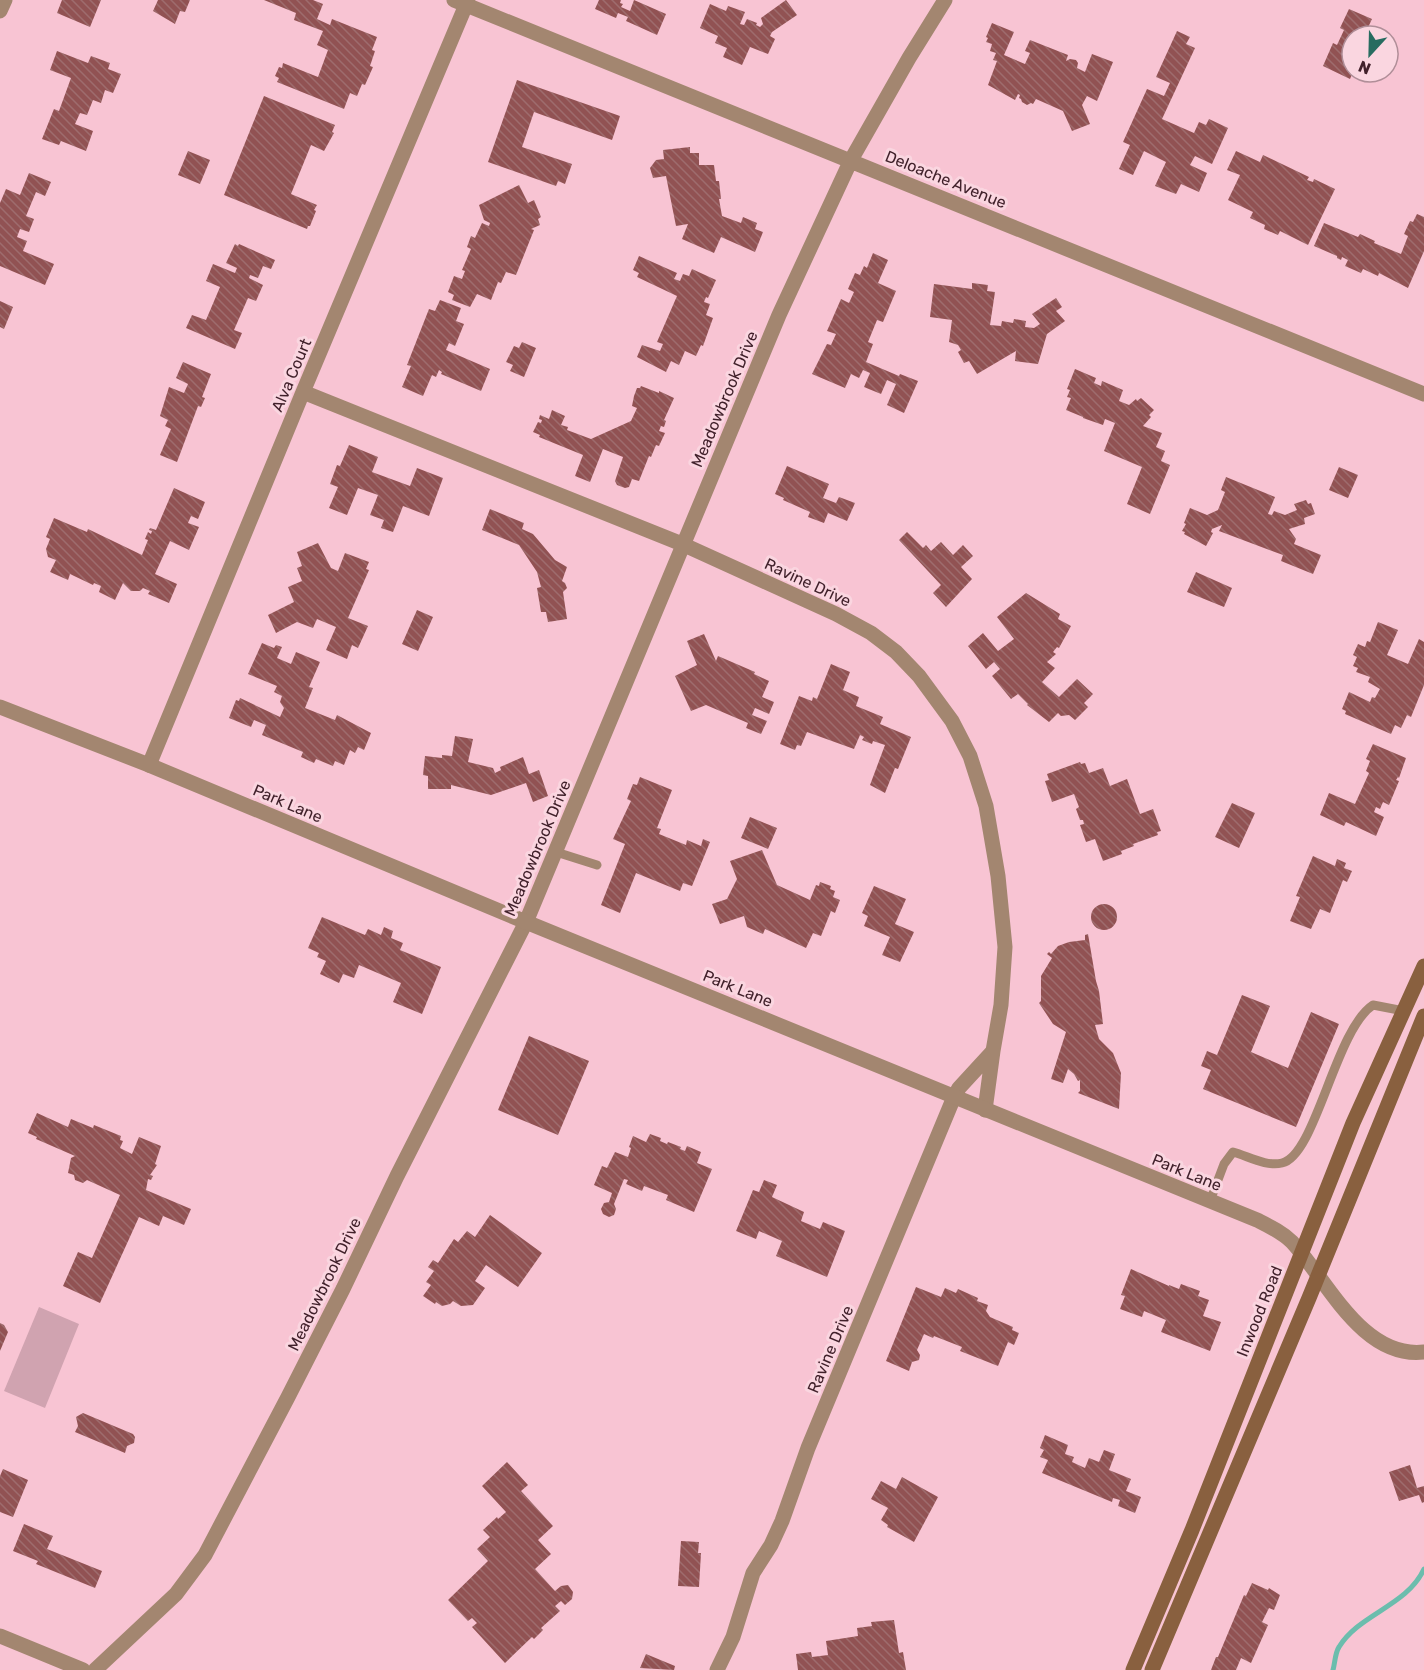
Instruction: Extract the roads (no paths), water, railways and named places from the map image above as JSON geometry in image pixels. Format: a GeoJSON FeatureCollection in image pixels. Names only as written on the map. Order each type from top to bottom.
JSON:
{"type":"FeatureCollection","features":[{"type":"Feature","properties":{"kind":"main road","name":"Inwood Road"},"geometry":{"type":"LineString","coordinates":[[1133,1670],[1192,1530],[1353,1123],[1404,1011],[1419,993],[1424,966]]}},
{"type":"Feature","properties":{"kind":"main road"},"geometry":{"type":"LineString","coordinates":[[1152,1670],[1319,1275],[1424,1016]]}},
{"type":"Feature","properties":{"kind":"main road"},"geometry":{"type":"LineString","coordinates":[[1192,1530],[1209,1536]]}},
{"type":"Feature","properties":{"kind":"street"},"geometry":{"type":"LineString","coordinates":[[0,11],[5,0]]}},
{"type":"Feature","properties":{"kind":"street","name":"Meadowbrook Drive"},"geometry":{"type":"LineString","coordinates":[[95,1670],[176,1594],[205,1555],[338,1299],[397,1176],[526,922],[779,315],[851,160],[945,0]]}},
{"type":"Feature","properties":{"kind":"street","name":"Deloache Avenue"},"geometry":{"type":"LineString","coordinates":[[463,2],[1424,394]]}},
{"type":"Feature","properties":{"kind":"street","name":"Alva Court"},"geometry":{"type":"LineString","coordinates":[[149,765],[463,2]]}},
{"type":"Feature","properties":{"kind":"street","name":"Ravine Drive"},"geometry":{"type":"LineString","coordinates":[[303,392],[682,544],[836,614],[872,633],[896,652],[919,676],[952,721],[970,756],[986,806],[998,876],[1005,947],[1001,1005],[985,1110]]}},
{"type":"Feature","properties":{"kind":"street","name":"Park Lane"},"geometry":{"type":"LineString","coordinates":[[0,707],[149,765],[1275,1229],[1290,1240],[1357,1324],[1389,1346],[1403,1351],[1424,1352]]}},
{"type":"Feature","properties":{"kind":"street","name":"Ravine Drive"},"geometry":{"type":"LineString","coordinates":[[717,1670],[733,1637],[753,1573],[771,1545],[782,1521],[808,1448],[954,1097],[959,1088],[993,1051]]}},
{"type":"Feature","properties":{"kind":"street"},"geometry":{"type":"LineString","coordinates":[[0,1636],[82,1670]]}},
{"type":"Feature","properties":{"kind":"lane"},"geometry":{"type":"LineString","coordinates":[[556,852],[597,865]]}},
{"type":"Feature","properties":{"kind":"lane"},"geometry":{"type":"LineString","coordinates":[[1210,1201],[1224,1164],[1233,1152],[1268,1164],[1282,1164],[1292,1159],[1306,1136],[1353,1026],[1365,1010],[1373,1005],[1404,1011]]}},
{"type":"Feature","properties":{"kind":"waterway"},"geometry":{"type":"LineString","coordinates":[[1333,1670],[1338,1649],[1348,1636],[1358,1626],[1406,1592],[1424,1569]]}}]}
